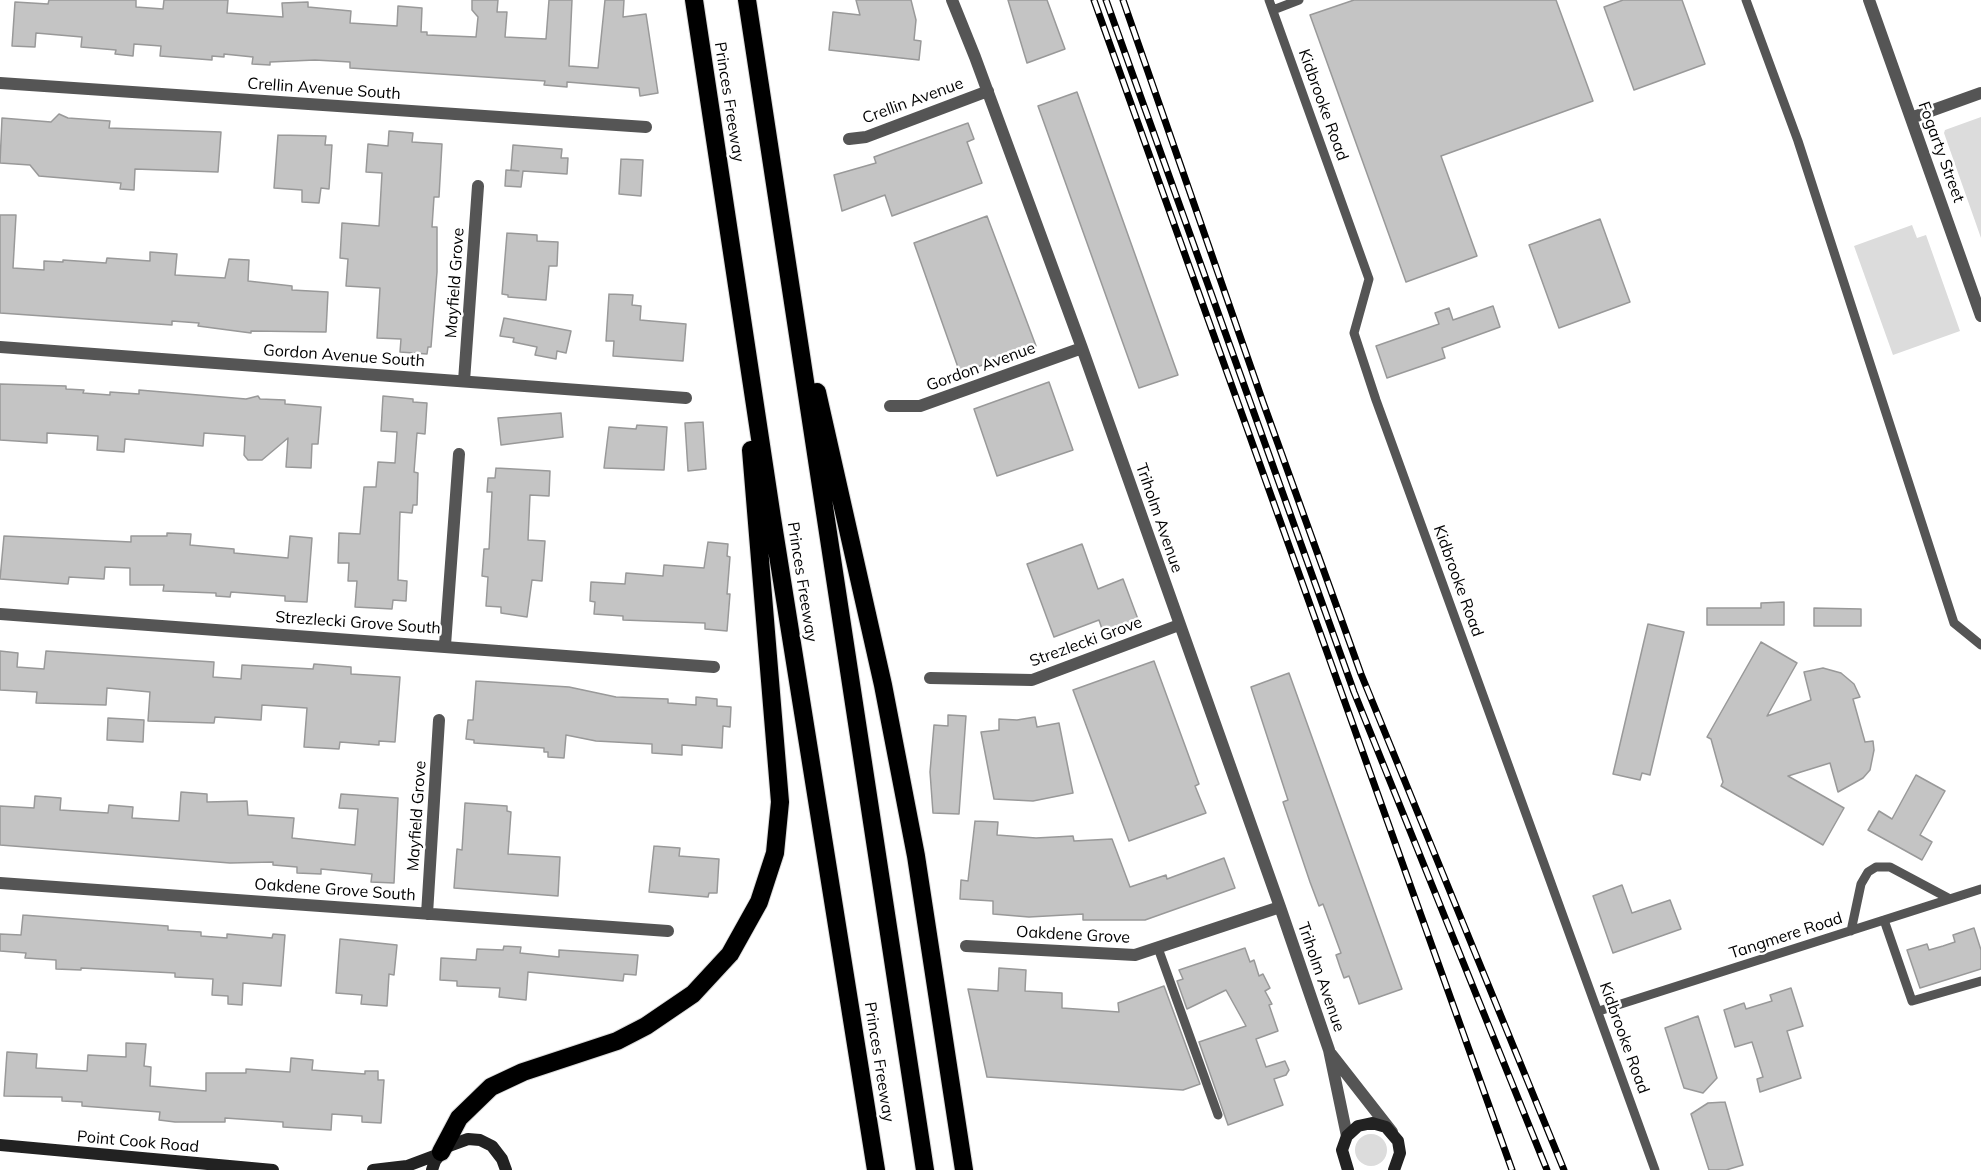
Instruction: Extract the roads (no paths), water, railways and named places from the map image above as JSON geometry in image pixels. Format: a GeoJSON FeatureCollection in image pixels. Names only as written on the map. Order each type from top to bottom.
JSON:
{"type":"FeatureCollection","features":[{"type":"Feature","properties":{"kind":"highway","name":"Princes Freeway"},"geometry":{"type":"LineString","coordinates":[[694,0],[876,1170]]}},
{"type":"Feature","properties":{"kind":"highway","name":"Princes Freeway"},"geometry":{"type":"LineString","coordinates":[[747,0],[925,1170]]}},
{"type":"Feature","properties":{"kind":"highway"},"geometry":{"type":"LineString","coordinates":[[779,218],[885,696],[916,856],[964,1170]]}},
{"type":"Feature","properties":{"kind":"highway"},"geometry":{"type":"LineString","coordinates":[[440,1153],[459,1118],[491,1087],[523,1072],[617,1041],[646,1026],[693,993],[730,954],[746,929],[768,879],[779,829],[779,780],[756,529],[741,310]]}},
{"type":"Feature","properties":{"kind":"main road"},"geometry":{"type":"LineString","coordinates":[[1348,1170],[1342,1150],[1347,1136],[1365,1124],[1379,1124],[1392,1132],[1398,1142],[1399,1170]]}},
{"type":"Feature","properties":{"kind":"main road"},"geometry":{"type":"LineString","coordinates":[[373,1170],[407,1166],[440,1153],[456,1141],[480,1140],[499,1153],[506,1170]]}},
{"type":"Feature","properties":{"kind":"main road","name":"Point Cook Road"},"geometry":{"type":"LineString","coordinates":[[0,1145],[273,1170]]}},
{"type":"Feature","properties":{"kind":"main road"},"geometry":{"type":"LineString","coordinates":[[432,1170],[440,1153]]}},
{"type":"Feature","properties":{"kind":"main road"},"geometry":{"type":"LineString","coordinates":[[1394,1170],[1400,1153]]}},
{"type":"Feature","properties":{"kind":"street","name":"Triholm Avenue"},"geometry":{"type":"LineString","coordinates":[[952,0],[988,91],[1082,348],[1280,906],[1329,1050],[1347,1136]]}},
{"type":"Feature","properties":{"kind":"street","name":"Fogarty Street"},"geometry":{"type":"LineString","coordinates":[[1869,0],[1981,316]]}},
{"type":"Feature","properties":{"kind":"street","name":"Crellin Avenue South"},"geometry":{"type":"LineString","coordinates":[[0,83],[646,127]]}},
{"type":"Feature","properties":{"kind":"street","name":"Crellin Avenue"},"geometry":{"type":"LineString","coordinates":[[849,140],[866,137],[988,91]]}},
{"type":"Feature","properties":{"kind":"street"},"geometry":{"type":"LineString","coordinates":[[1911,118],[1981,93]]}},
{"type":"Feature","properties":{"kind":"street","name":"Mayfield Grove"},"geometry":{"type":"LineString","coordinates":[[464,381],[478,186]]}},
{"type":"Feature","properties":{"kind":"street","name":"Gordon Avenue South"},"geometry":{"type":"LineString","coordinates":[[0,347],[686,398]]}},
{"type":"Feature","properties":{"kind":"street","name":"Gordon Avenue"},"geometry":{"type":"LineString","coordinates":[[890,406],[920,406],[1082,348]]}},
{"type":"Feature","properties":{"kind":"street"},"geometry":{"type":"LineString","coordinates":[[445,645],[459,454]]}},
{"type":"Feature","properties":{"kind":"street","name":"Strezlecki Grove South"},"geometry":{"type":"LineString","coordinates":[[0,614],[445,645],[714,667]]}},
{"type":"Feature","properties":{"kind":"street","name":"Strezlecki Grove"},"geometry":{"type":"LineString","coordinates":[[930,678],[1032,680],[1179,625]]}},
{"type":"Feature","properties":{"kind":"street","name":"Mayfield Grove"},"geometry":{"type":"LineString","coordinates":[[427,914],[440,720]]}},
{"type":"Feature","properties":{"kind":"street","name":"Oakdene Grove South"},"geometry":{"type":"LineString","coordinates":[[0,883],[668,931]]}},
{"type":"Feature","properties":{"kind":"street","name":"Oakdene Grove"},"geometry":{"type":"LineString","coordinates":[[966,946],[1135,955],[1280,906]]}},
{"type":"Feature","properties":{"kind":"street","name":"Triholm Avenue"},"geometry":{"type":"LineString","coordinates":[[1329,1050],[1392,1132]]}},
{"type":"Feature","properties":{"kind":"lane","name":"Kidbrooke Road"},"geometry":{"type":"LineString","coordinates":[[1269,0],[1369,279],[1354,333],[1376,400],[1655,1170]]}},
{"type":"Feature","properties":{"kind":"lane"},"geometry":{"type":"LineString","coordinates":[[1273,10],[1299,0]]}},
{"type":"Feature","properties":{"kind":"lane"},"geometry":{"type":"LineString","coordinates":[[1746,0],[1798,141],[1954,623],[1981,645]]}},
{"type":"Feature","properties":{"kind":"lane"},"geometry":{"type":"LineString","coordinates":[[1851,931],[1861,884],[1868,872],[1876,867],[1890,867],[1950,899]]}},
{"type":"Feature","properties":{"kind":"lane","name":"Tangmere Road"},"geometry":{"type":"LineString","coordinates":[[1599,1011],[1981,890]]}},
{"type":"Feature","properties":{"kind":"lane"},"geometry":{"type":"LineString","coordinates":[[1884,920],[1911,1001],[1981,981]]}},
{"type":"Feature","properties":{"kind":"lane"},"geometry":{"type":"LineString","coordinates":[[1158,948],[1218,1115]]}},
{"type":"Feature","properties":{"kind":"railway"},"geometry":{"type":"LineString","coordinates":[[1094,0],[1512,1170]]}},
{"type":"Feature","properties":{"kind":"railway"},"geometry":{"type":"LineString","coordinates":[[1106,0],[1354,692],[1547,1170]]}},
{"type":"Feature","properties":{"kind":"railway"},"geometry":{"type":"LineString","coordinates":[[1123,0],[1264,405],[1361,674],[1564,1170]]}}]}
